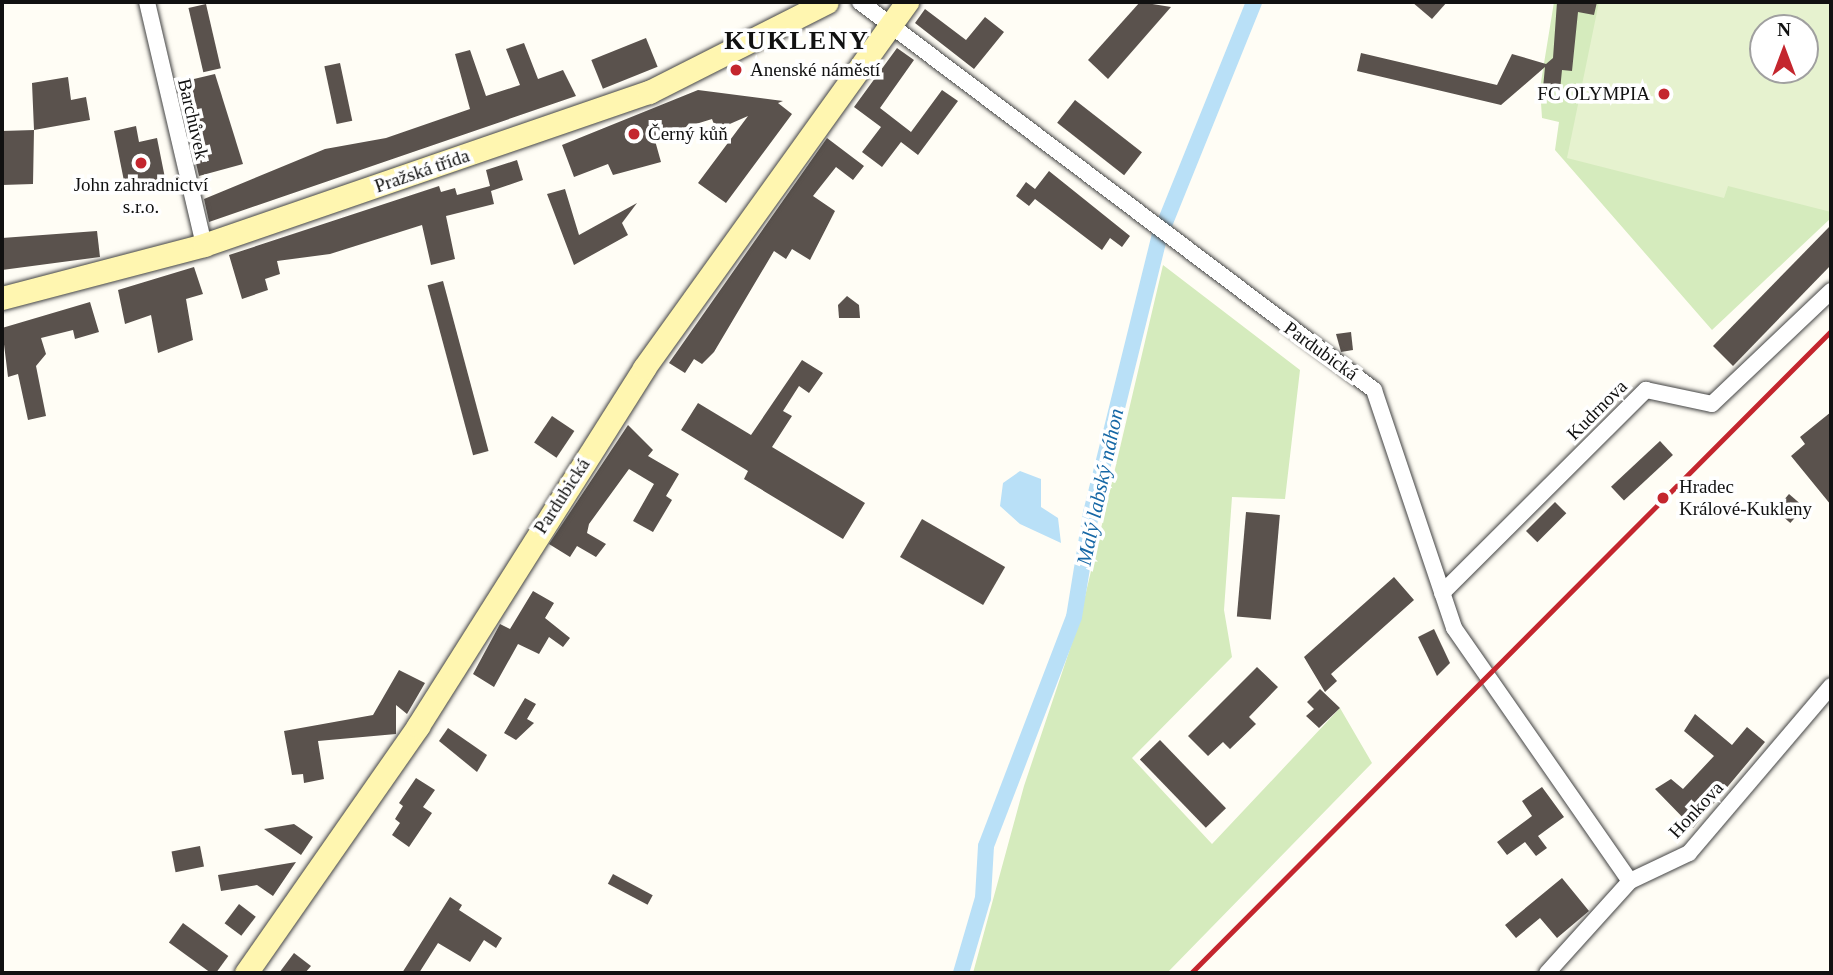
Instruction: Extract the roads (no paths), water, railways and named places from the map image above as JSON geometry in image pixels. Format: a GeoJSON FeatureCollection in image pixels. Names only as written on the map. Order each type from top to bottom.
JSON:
{"type":"FeatureCollection","features":[{"type":"Feature","properties":{"kind":"street","name":"Barchůvek"},"geometry":{"type":"LineString","coordinates":[[147,2],[204,245]]}},
{"type":"Feature","properties":{"kind":"street","name":"Pražská třída"},"geometry":{"type":"LineString","coordinates":[[2,298],[204,245],[649,92],[827,2]]}},
{"type":"Feature","properties":{"kind":"street","name":"Pardubická"},"geometry":{"type":"LineString","coordinates":[[860,2],[1171,241],[1374,390],[1454,628],[1486,678],[1630,881]]}},
{"type":"Feature","properties":{"kind":"street","name":"Pardubická"},"geometry":{"type":"LineString","coordinates":[[246,973],[418,726],[644,368],[907,2]]}},
{"type":"Feature","properties":{"kind":"street","name":"Kudrnova"},"geometry":{"type":"LineString","coordinates":[[1442,593],[1646,390],[1712,404],[1831,291]]}},
{"type":"Feature","properties":{"kind":"street","name":"Honkova"},"geometry":{"type":"LineString","coordinates":[[1547,973],[1630,881],[1689,853],[1831,686]]}},
{"type":"Feature","properties":{"kind":"water"},"geometry":{"type":"Polygon","coordinates":[[[1020,471],[1041,479],[1041,507],[1058,518],[1061,543],[1020,524],[1000,506],[1003,483],[1020,471]]]}},
{"type":"Feature","properties":{"kind":"waterway","name":"Malý labský náhon"},"geometry":{"type":"LineString","coordinates":[[961,973],[983,898],[986,846],[1074,617],[1091,513],[1160,235],[1254,2]]}},
{"type":"Feature","properties":{"kind":"railway"},"geometry":{"type":"LineString","coordinates":[[1191,973],[1831,331]]}},
{"type":"Feature","properties":{"kind":"place","name":"Anenské náměstí"},"geometry":{"type":"Point","coordinates":[736,70]}},
{"type":"Feature","properties":{"kind":"place","name":"FC OLYMPIA"},"geometry":{"type":"Point","coordinates":[1664,94]}},
{"type":"Feature","properties":{"kind":"place","name":"Černý kůň"},"geometry":{"type":"Point","coordinates":[634,134]}},
{"type":"Feature","properties":{"kind":"place","name":"John zahradnictví s.r.o."},"geometry":{"type":"Point","coordinates":[141,163]}},
{"type":"Feature","properties":{"kind":"place","name":"Hradec Králové-Kukleny"},"geometry":{"type":"Point","coordinates":[1663,498]}},
{"type":"Feature","properties":{"kind":"district","name":"KUKLENY"},"geometry":{"type":"Point","coordinates":[797,41]}}]}
